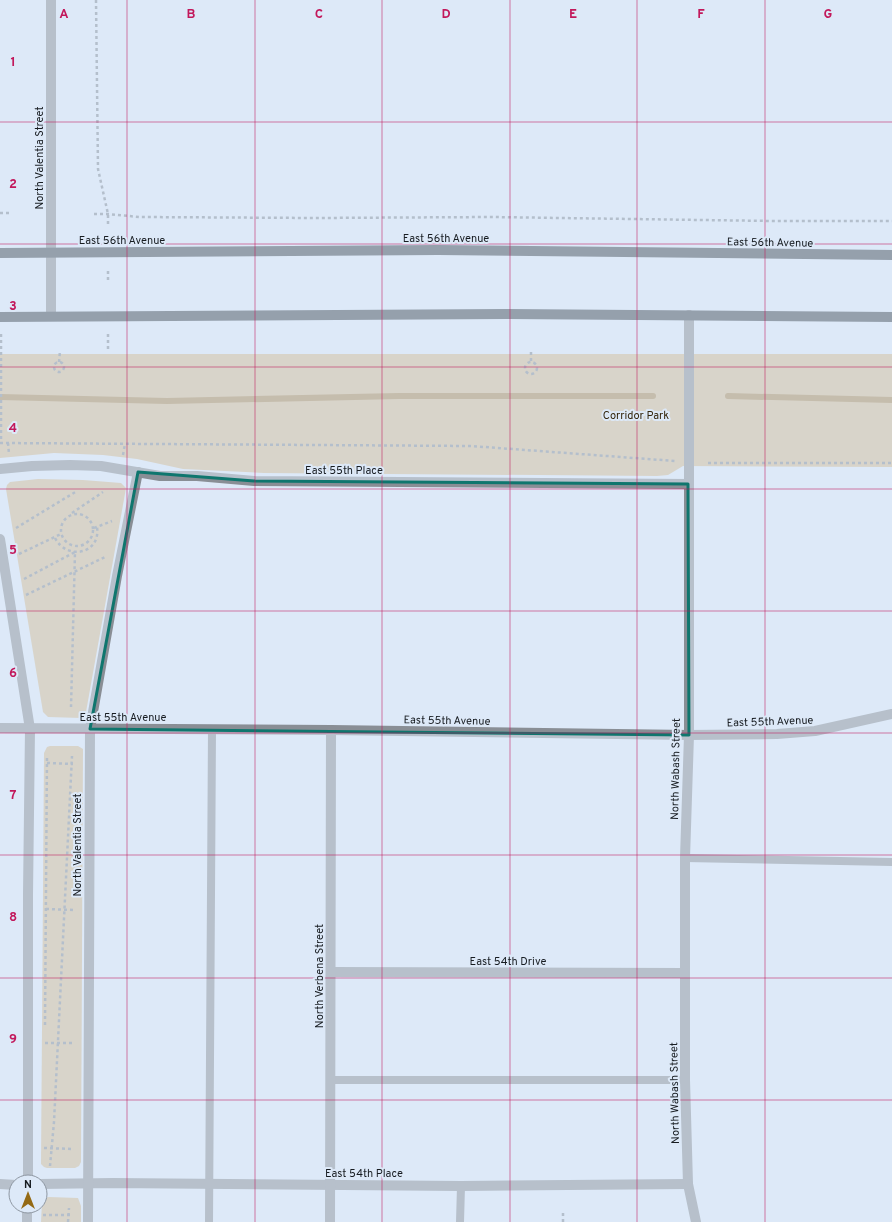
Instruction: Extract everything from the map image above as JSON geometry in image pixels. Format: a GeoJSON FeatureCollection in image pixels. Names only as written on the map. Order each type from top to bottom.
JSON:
{"type":"FeatureCollection","features":[{"type":"Feature","properties":{"kind":"main road","name":"East 56th Avenue"},"geometry":{"type":"LineString","coordinates":[[0,253],[438,250],[892,255]]}},
{"type":"Feature","properties":{"kind":"main road"},"geometry":{"type":"LineString","coordinates":[[0,317],[347,314],[892,317]]}},
{"type":"Feature","properties":{"kind":"street","name":"North Valentia Street"},"geometry":{"type":"LineString","coordinates":[[51,0],[51,316]]}},
{"type":"Feature","properties":{"kind":"street","name":"North Wabash Street"},"geometry":{"type":"LineString","coordinates":[[689,315],[689,735],[685,858],[684,973],[688,1184],[696,1222]]}},
{"type":"Feature","properties":{"kind":"street","name":"East 55th Place"},"geometry":{"type":"LineString","coordinates":[[0,469],[32,466],[101,466],[160,476],[197,476],[254,481],[688,484]]}},
{"type":"Feature","properties":{"kind":"street","name":"North Valentia Street"},"geometry":{"type":"LineString","coordinates":[[88,1222],[90,728],[117,576],[138,472]]}},
{"type":"Feature","properties":{"kind":"street"},"geometry":{"type":"LineString","coordinates":[[0,539],[24,680],[30,729],[28,895],[28,1174]]}},
{"type":"Feature","properties":{"kind":"street","name":"East 55th Avenue"},"geometry":{"type":"LineString","coordinates":[[0,728],[331,730],[689,735],[800,733],[833,728],[892,714]]}},
{"type":"Feature","properties":{"kind":"street","name":"North Verbena Street"},"geometry":{"type":"LineString","coordinates":[[330,1222],[331,730]]}},
{"type":"Feature","properties":{"kind":"street","name":"East 54th Drive"},"geometry":{"type":"LineString","coordinates":[[331,972],[684,973]]}},
{"type":"Feature","properties":{"kind":"street","name":"East 54th Place"},"geometry":{"type":"LineString","coordinates":[[48,1184],[461,1186],[688,1184]]}},
{"type":"Feature","properties":{"kind":"lane"},"geometry":{"type":"LineString","coordinates":[[209,1222],[212,729]]}},
{"type":"Feature","properties":{"kind":"lane"},"geometry":{"type":"LineString","coordinates":[[685,858],[892,862]]}},
{"type":"Feature","properties":{"kind":"lane"},"geometry":{"type":"LineString","coordinates":[[331,1080],[685,1080]]}},
{"type":"Feature","properties":{"kind":"lane"},"geometry":{"type":"LineString","coordinates":[[460,1222],[461,1186]]}},
{"type":"Feature","properties":{"kind":"path"},"geometry":{"type":"LineString","coordinates":[[96,0],[98,169],[108,214],[108,227]]}},
{"type":"Feature","properties":{"kind":"path"},"geometry":{"type":"LineString","coordinates":[[0,213],[12,213]]}},
{"type":"Feature","properties":{"kind":"path"},"geometry":{"type":"LineString","coordinates":[[94,214],[139,217],[491,217],[892,221]]}},
{"type":"Feature","properties":{"kind":"path"},"geometry":{"type":"LineString","coordinates":[[108,270],[108,280]]}},
{"type":"Feature","properties":{"kind":"path"},"geometry":{"type":"LineString","coordinates":[[0,334],[0,443],[471,446],[675,461]]}},
{"type":"Feature","properties":{"kind":"path"},"geometry":{"type":"LineString","coordinates":[[108,334],[108,351]]}},
{"type":"Feature","properties":{"kind":"path"},"geometry":{"type":"LineString","coordinates":[[59,362],[60,351]]}},
{"type":"Feature","properties":{"kind":"path"},"geometry":{"type":"LineString","coordinates":[[531,352],[531,362]]}},
{"type":"Feature","properties":{"kind":"path"},"geometry":{"type":"LineString","coordinates":[[531,362],[535,364],[537,368],[535,373],[532,374],[528,373],[525,369],[526,365],[531,362]]}},
{"type":"Feature","properties":{"kind":"path"},"geometry":{"type":"LineString","coordinates":[[8,443],[9,455]]}},
{"type":"Feature","properties":{"kind":"path"},"geometry":{"type":"LineString","coordinates":[[123,456],[125,444]]}},
{"type":"Feature","properties":{"kind":"path"},"geometry":{"type":"LineString","coordinates":[[708,462],[892,463]]}},
{"type":"Feature","properties":{"kind":"path"},"geometry":{"type":"LineString","coordinates":[[16,528],[77,491]]}},
{"type":"Feature","properties":{"kind":"path"},"geometry":{"type":"LineString","coordinates":[[70,514],[75,513],[85,515],[94,528],[91,539],[82,546],[71,545],[66,542],[61,534],[61,526],[63,521],[70,514],[103,492]]}},
{"type":"Feature","properties":{"kind":"path"},"geometry":{"type":"LineString","coordinates":[[94,528],[117,519]]}},
{"type":"Feature","properties":{"kind":"path"},"geometry":{"type":"LineString","coordinates":[[24,579],[75,552],[82,551],[93,545],[98,536],[97,527]]}},
{"type":"Feature","properties":{"kind":"path"},"geometry":{"type":"LineString","coordinates":[[19,554],[61,534]]}},
{"type":"Feature","properties":{"kind":"path"},"geometry":{"type":"LineString","coordinates":[[55,538],[59,545],[63,548],[75,552]]}},
{"type":"Feature","properties":{"kind":"path"},"geometry":{"type":"LineString","coordinates":[[71,707],[75,552]]}},
{"type":"Feature","properties":{"kind":"path"},"geometry":{"type":"LineString","coordinates":[[26,595],[112,554]]}},
{"type":"Feature","properties":{"kind":"path"},"geometry":{"type":"LineString","coordinates":[[45,1027],[47,756]]}},
{"type":"Feature","properties":{"kind":"path"},"geometry":{"type":"LineString","coordinates":[[50,1166],[58,1043],[72,756]]}},
{"type":"Feature","properties":{"kind":"path"},"geometry":{"type":"LineString","coordinates":[[47,764],[76,764]]}},
{"type":"Feature","properties":{"kind":"path"},"geometry":{"type":"LineString","coordinates":[[46,909],[80,910]]}},
{"type":"Feature","properties":{"kind":"path"},"geometry":{"type":"LineString","coordinates":[[45,1050],[45,1043],[79,1043]]}},
{"type":"Feature","properties":{"kind":"path"},"geometry":{"type":"LineString","coordinates":[[44,1141],[44,1153]]}},
{"type":"Feature","properties":{"kind":"path"},"geometry":{"type":"LineString","coordinates":[[44,1148],[78,1150]]}},
{"type":"Feature","properties":{"kind":"path"},"geometry":{"type":"LineString","coordinates":[[68,1208],[68,1222]]}},
{"type":"Feature","properties":{"kind":"path"},"geometry":{"type":"LineString","coordinates":[[563,1212],[563,1222]]}},
{"type":"Feature","properties":{"kind":"path"},"geometry":{"type":"LineString","coordinates":[[43,1215],[78,1215]]}},
{"type":"Feature","properties":{"kind":"highlighted area"},"geometry":{"type":"Polygon","coordinates":[[[138,472],[254,481],[688,484],[689,735],[90,729],[138,472]]]}},
{"type":"Feature","properties":{"kind":"green space","name":"Corridor Park"},"geometry":{"type":"Polygon","coordinates":[[[0,354],[892,354],[892,467],[683,466],[668,475],[657,476],[264,473],[183,469],[137,459],[103,455],[54,453],[0,458],[0,354]]]}},
{"type":"Feature","properties":{"kind":"green space"},"geometry":{"type":"Polygon","coordinates":[[[38,479],[121,483],[126,488],[86,712],[84,717],[81,718],[48,717],[43,712],[6,489],[10,482],[38,479]]]}},
{"type":"Feature","properties":{"kind":"green space"},"geometry":{"type":"Polygon","coordinates":[[[78,746],[83,749],[81,1162],[79,1166],[75,1168],[47,1168],[41,1164],[44,753],[47,747],[78,746]]]}},
{"type":"Feature","properties":{"kind":"green space"},"geometry":{"type":"Polygon","coordinates":[[[48,1197],[78,1198],[81,1206],[81,1222],[41,1222],[41,1214],[48,1214],[48,1197]]]}},
{"type":"Feature","properties":{"kind":"waterway"},"geometry":{"type":"LineString","coordinates":[[0,397],[167,401],[399,396],[653,396]]}},
{"type":"Feature","properties":{"kind":"waterway"},"geometry":{"type":"LineString","coordinates":[[728,396],[892,400]]}}]}
